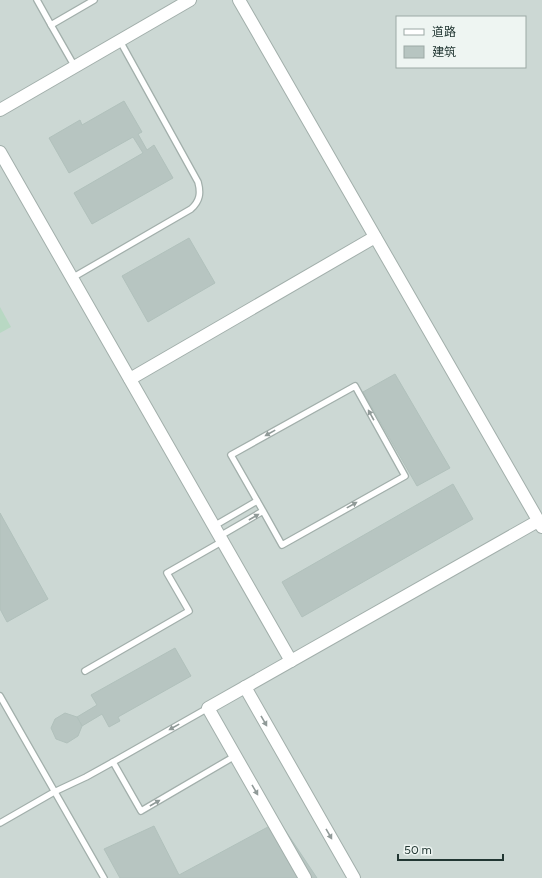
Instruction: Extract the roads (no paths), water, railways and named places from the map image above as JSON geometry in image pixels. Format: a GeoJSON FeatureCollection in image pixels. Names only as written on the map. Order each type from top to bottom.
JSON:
{"type":"FeatureCollection","features":[{"type":"Feature","properties":{"kind":"street"},"geometry":{"type":"LineString","coordinates":[[0,110],[190,0]]}},
{"type":"Feature","properties":{"kind":"street"},"geometry":{"type":"LineString","coordinates":[[239,0],[540,524],[208,708],[305,878]]}},
{"type":"Feature","properties":{"kind":"street"},"geometry":{"type":"LineString","coordinates":[[0,152],[291,661]]}},
{"type":"Feature","properties":{"kind":"street"},"geometry":{"type":"LineString","coordinates":[[130,379],[375,237]]}},
{"type":"Feature","properties":{"kind":"street"},"geometry":{"type":"LineString","coordinates":[[245,687],[354,878]]}},
{"type":"Feature","properties":{"kind":"lane"},"geometry":{"type":"LineString","coordinates":[[37,0],[75,67]]}},
{"type":"Feature","properties":{"kind":"lane"},"geometry":{"type":"LineString","coordinates":[[51,25],[94,0]]}},
{"type":"Feature","properties":{"kind":"lane"},"geometry":{"type":"LineString","coordinates":[[72,278],[191,209],[197,204],[200,197],[198,182],[120,41]]}},
{"type":"Feature","properties":{"kind":"lane"},"geometry":{"type":"LineString","coordinates":[[355,386],[405,476],[282,545],[263,511],[232,455],[355,386]]}},
{"type":"Feature","properties":{"kind":"lane"},"geometry":{"type":"LineString","coordinates":[[86,671],[189,611],[167,573],[219,534],[257,501]]}},
{"type":"Feature","properties":{"kind":"lane"},"geometry":{"type":"LineString","coordinates":[[219,534],[263,511]]}},
{"type":"Feature","properties":{"kind":"lane"},"geometry":{"type":"LineString","coordinates":[[0,696],[104,878]]}},
{"type":"Feature","properties":{"kind":"lane"},"geometry":{"type":"LineString","coordinates":[[0,823],[54,792],[86,777],[208,708]]}},
{"type":"Feature","properties":{"kind":"lane"},"geometry":{"type":"LineString","coordinates":[[113,762],[141,811],[235,756]]}}]}
